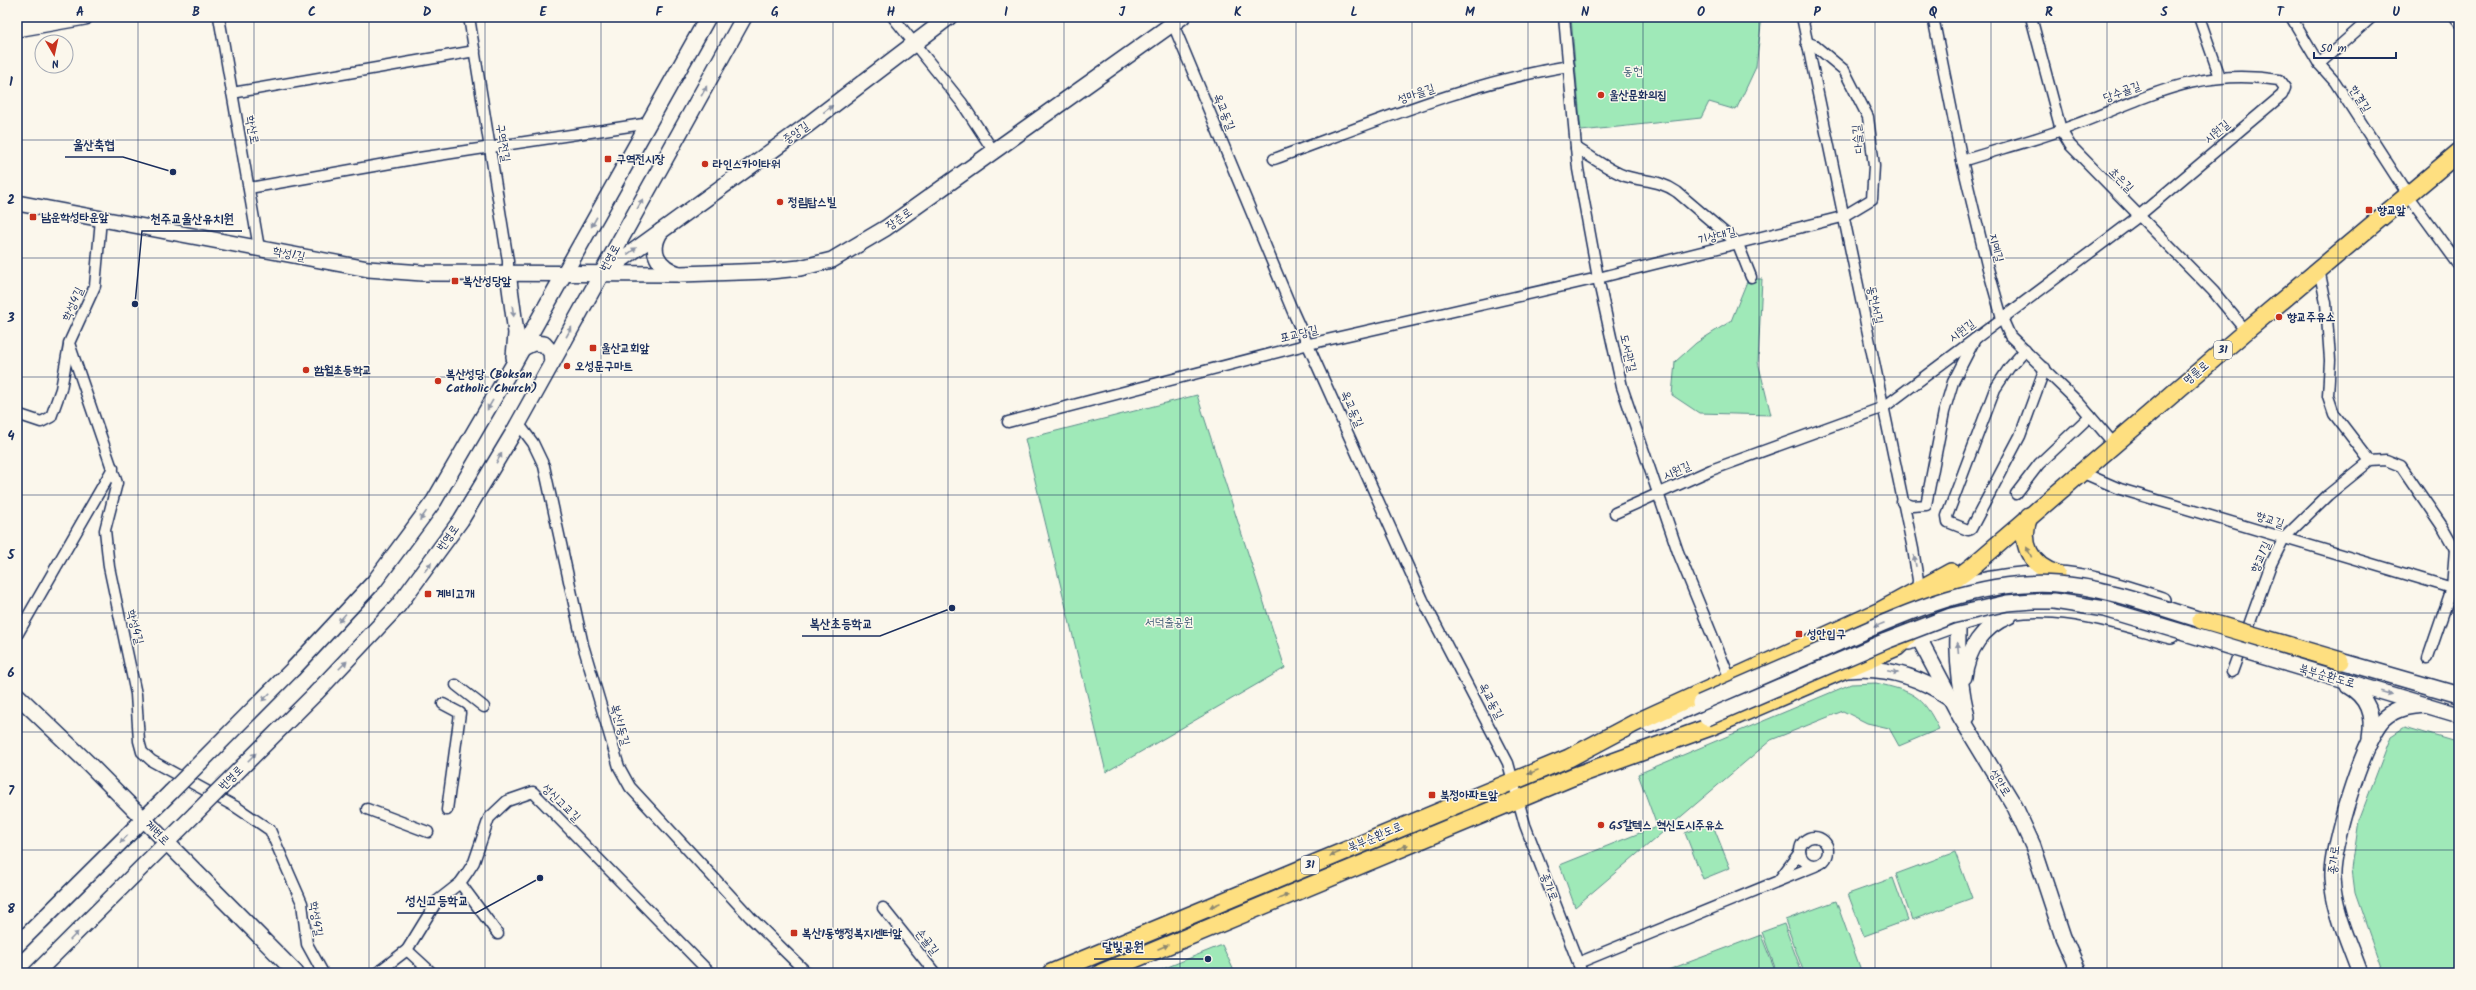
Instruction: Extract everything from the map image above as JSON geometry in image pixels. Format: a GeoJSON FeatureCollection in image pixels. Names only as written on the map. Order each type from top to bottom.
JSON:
{"type":"FeatureCollection","features":[{"type":"Feature","properties":{"kind":"main road"},"geometry":{"type":"LineString","coordinates":[[17,29],[85,17]]}},
{"type":"Feature","properties":{"kind":"main road"},"geometry":{"type":"LineString","coordinates":[[17,945],[293,669],[374,582],[403,545],[438,494],[523,348],[708,17]]}},
{"type":"Feature","properties":{"kind":"main road","name":"번영로"},"geometry":{"type":"LineString","coordinates":[[36,973],[316,693],[398,606],[428,567],[487,478],[744,17]]}},
{"type":"Feature","properties":{"kind":"main road","name":"중앙길"},"geometry":{"type":"LineString","coordinates":[[601,275],[949,17]]}},
{"type":"Feature","properties":{"kind":"main road","name":"장춘로"},"geometry":{"type":"LineString","coordinates":[[564,274],[680,274],[770,271],[800,268],[832,260],[886,228],[1178,20]]}},
{"type":"Feature","properties":{"kind":"main road","name":"명륜로"},"geometry":{"type":"LineString","coordinates":[[1990,550],[2319,269],[2459,152]]}},
{"type":"Feature","properties":{"kind":"main road","name":"학성1길"},"geometry":{"type":"LineString","coordinates":[[17,203],[368,269],[422,273],[564,274]]}},
{"type":"Feature","properties":{"kind":"main road"},"geometry":{"type":"LineString","coordinates":[[661,231],[656,243],[656,256],[664,267],[680,274]]}},
{"type":"Feature","properties":{"kind":"main road"},"geometry":{"type":"LineString","coordinates":[[508,273],[516,333],[512,367]]}},
{"type":"Feature","properties":{"kind":"main road"},"geometry":{"type":"LineString","coordinates":[[523,348],[533,343],[544,344],[551,352],[552,363]]}},
{"type":"Feature","properties":{"kind":"main road"},"geometry":{"type":"LineString","coordinates":[[2029,516],[2024,532],[2029,552],[2039,566],[2057,574]]}},
{"type":"Feature","properties":{"kind":"main road"},"geometry":{"type":"LineString","coordinates":[[1569,758],[1635,723],[1936,586],[1975,564],[1990,550]]}},
{"type":"Feature","properties":{"kind":"main road"},"geometry":{"type":"LineString","coordinates":[[1916,633],[1924,608],[1936,586],[1990,550]]}},
{"type":"Feature","properties":{"kind":"main road"},"geometry":{"type":"LineString","coordinates":[[1957,700],[1957,622],[1965,584],[1975,564]]}},
{"type":"Feature","properties":{"kind":"main road"},"geometry":{"type":"LineString","coordinates":[[1936,586],[2057,574],[2082,577],[2113,584],[2202,617]]}},
{"type":"Feature","properties":{"kind":"main road","name":"북부순환도로"},"geometry":{"type":"LineString","coordinates":[[1051,973],[1700,703],[1878,625],[1973,592],[2005,586],[2056,584],[2082,586],[2202,617],[2316,654],[2459,696]]}},
{"type":"Feature","properties":{"kind":"main road"},"geometry":{"type":"LineString","coordinates":[[1916,633],[1913,618],[1917,594]]}},
{"type":"Feature","properties":{"kind":"main road","name":"북부순환도로"},"geometry":{"type":"LineString","coordinates":[[1101,973],[1518,800],[1923,626],[1951,616],[2007,603],[2034,601],[2078,604],[2104,609],[2194,639],[2311,671],[2459,715]]}},
{"type":"Feature","properties":{"kind":"main road"},"geometry":{"type":"LineString","coordinates":[[1957,700],[1965,672],[1978,640],[1992,625],[2003,619],[2034,610]]}},
{"type":"Feature","properties":{"kind":"main road"},"geometry":{"type":"LineString","coordinates":[[1576,775],[1710,727],[1897,647],[1916,633],[1957,622],[2008,612],[2034,610],[2076,612],[2194,639]]}},
{"type":"Feature","properties":{"kind":"main road","name":"성안로"},"geometry":{"type":"LineString","coordinates":[[1880,611],[1894,611],[1909,619],[1957,700],[1974,741],[2015,806],[2033,846],[2063,937],[2078,973]]}},
{"type":"Feature","properties":{"kind":"main road"},"geometry":{"type":"LineString","coordinates":[[1840,671],[1869,669],[1899,673],[1930,685],[1957,700]]}},
{"type":"Feature","properties":{"kind":"main road"},"geometry":{"type":"LineString","coordinates":[[2335,678],[2352,688],[2368,705],[2371,716],[2368,747]]}},
{"type":"Feature","properties":{"kind":"main road","name":"계변로"},"geometry":{"type":"LineString","coordinates":[[18,697],[144,819],[296,973]]}},
{"type":"Feature","properties":{"kind":"main road"},"geometry":{"type":"LineString","coordinates":[[2368,747],[2383,719],[2392,712],[2412,706],[2427,705]]}},
{"type":"Feature","properties":{"kind":"main road","name":"종가로"},"geometry":{"type":"LineString","coordinates":[[2360,973],[2338,914],[2331,877],[2335,842],[2368,747]]}},
{"type":"Feature","properties":{"kind":"street","name":"학산로"},"geometry":{"type":"LineString","coordinates":[[219,17],[259,248]]}},
{"type":"Feature","properties":{"kind":"street","name":"구역전길"},"geometry":{"type":"LineString","coordinates":[[469,17],[491,148],[508,261],[508,273]]}},
{"type":"Feature","properties":{"kind":"street"},"geometry":{"type":"LineString","coordinates":[[893,17],[962,103],[994,152]]}},
{"type":"Feature","properties":{"kind":"street","name":"도서관길"},"geometry":{"type":"LineString","coordinates":[[1564,17],[1578,169],[1598,278],[1622,387],[1678,552],[1730,679]]}},
{"type":"Feature","properties":{"kind":"street","name":"동헌서길"},"geometry":{"type":"LineString","coordinates":[[1802,17],[1842,217],[1884,407],[1902,502],[1917,570],[1917,594]]}},
{"type":"Feature","properties":{"kind":"street","name":"지예길"},"geometry":{"type":"LineString","coordinates":[[1933,17],[1962,161],[1987,265],[2002,318],[2010,336],[2045,368],[2114,444]]}},
{"type":"Feature","properties":{"kind":"street","name":"초은길"},"geometry":{"type":"LineString","coordinates":[[2031,17],[2061,130],[2070,145],[2213,291],[2246,331]]}},
{"type":"Feature","properties":{"kind":"street"},"geometry":{"type":"LineString","coordinates":[[2199,17],[2220,77]]}},
{"type":"Feature","properties":{"kind":"street","name":"한결길"},"geometry":{"type":"LineString","coordinates":[[2291,17],[2319,64],[2335,82],[2408,195],[2459,265]]}},
{"type":"Feature","properties":{"kind":"street"},"geometry":{"type":"LineString","coordinates":[[2319,64],[2372,17]]}},
{"type":"Feature","properties":{"kind":"street"},"geometry":{"type":"LineString","coordinates":[[2455,17],[2459,22]]}},
{"type":"Feature","properties":{"kind":"street","name":"옥교동길"},"geometry":{"type":"LineString","coordinates":[[1178,20],[1234,173],[1423,600],[1508,763],[1514,780],[1518,800]]}},
{"type":"Feature","properties":{"kind":"street","name":"다슬길"},"geometry":{"type":"LineString","coordinates":[[1806,42],[1814,45],[1844,70],[1868,117],[1874,166],[1872,200],[1842,217]]}},
{"type":"Feature","properties":{"kind":"street"},"geometry":{"type":"LineString","coordinates":[[232,93],[475,51]]}},
{"type":"Feature","properties":{"kind":"street","name":"성마을길"},"geometry":{"type":"LineString","coordinates":[[1274,159],[1452,96],[1539,71],[1569,66]]}},
{"type":"Feature","properties":{"kind":"street","name":"당수골길"},"geometry":{"type":"LineString","coordinates":[[1962,161],[2061,130],[2188,83],[2220,77],[2261,77],[2279,80],[2285,88],[2282,95]]}},
{"type":"Feature","properties":{"kind":"street","name":"시원길"},"geometry":{"type":"LineString","coordinates":[[1615,513],[1773,446],[1884,407],[2138,216],[2282,95]]}},
{"type":"Feature","properties":{"kind":"street"},"geometry":{"type":"LineString","coordinates":[[249,188],[650,123]]}},
{"type":"Feature","properties":{"kind":"street"},"geometry":{"type":"LineString","coordinates":[[1576,148],[1624,176],[1666,185],[1738,244],[1751,277]]}},
{"type":"Feature","properties":{"kind":"street","name":"기상대길"},"geometry":{"type":"LineString","coordinates":[[1598,278],[1842,217]]}},
{"type":"Feature","properties":{"kind":"street","name":"학성4길"},"geometry":{"type":"LineString","coordinates":[[101,219],[95,286],[69,343],[117,483],[105,530],[109,567],[129,655],[136,694],[139,741],[142,752],[152,761],[236,807],[270,830],[302,903],[307,944],[323,973]]}},
{"type":"Feature","properties":{"kind":"street"},"geometry":{"type":"LineString","coordinates":[[2319,269],[2326,303],[2330,360],[2328,396],[2334,414],[2370,461],[2386,460],[2401,466],[2457,548],[2456,589],[2428,658]]}},
{"type":"Feature","properties":{"kind":"street","name":"포교당길"},"geometry":{"type":"LineString","coordinates":[[1008,422],[1309,344],[1598,278]]}},
{"type":"Feature","properties":{"kind":"street"},"geometry":{"type":"LineString","coordinates":[[1902,502],[1912,506],[1926,505],[1944,412],[1953,382],[1976,337]]}},
{"type":"Feature","properties":{"kind":"street"},"geometry":{"type":"LineString","coordinates":[[17,414],[41,422],[51,418],[61,390],[69,343]]}},
{"type":"Feature","properties":{"kind":"street"},"geometry":{"type":"LineString","coordinates":[[2025,350],[2009,368],[1995,389],[1947,516],[1948,522],[1968,530],[1971,529],[2020,436],[2045,368]]}},
{"type":"Feature","properties":{"kind":"street"},"geometry":{"type":"LineString","coordinates":[[2016,494],[2038,464],[2090,416]]}},
{"type":"Feature","properties":{"kind":"street","name":"복산1동길"},"geometry":{"type":"LineString","coordinates":[[518,423],[533,443],[544,466],[583,645],[619,767],[630,787],[750,917],[807,973]]}},
{"type":"Feature","properties":{"kind":"street","name":"향교1길"},"geometry":{"type":"LineString","coordinates":[[2232,672],[2271,564],[2284,538],[2328,495],[2370,461]]}},
{"type":"Feature","properties":{"kind":"street"},"geometry":{"type":"LineString","coordinates":[[17,635],[113,468]]}},
{"type":"Feature","properties":{"kind":"street","name":"향교길"},"geometry":{"type":"LineString","coordinates":[[2081,472],[2120,489],[2456,589]]}},
{"type":"Feature","properties":{"kind":"street"},"geometry":{"type":"LineString","coordinates":[[456,686],[484,706]]}},
{"type":"Feature","properties":{"kind":"street"},"geometry":{"type":"LineString","coordinates":[[443,704],[460,713],[446,810]]}},
{"type":"Feature","properties":{"kind":"street","name":"성신고교길"},"geometry":{"type":"LineString","coordinates":[[407,950],[437,901],[460,883],[474,862],[489,818],[507,800],[533,792],[710,973]]}},
{"type":"Feature","properties":{"kind":"street","name":"종가로"},"geometry":{"type":"LineString","coordinates":[[1518,800],[1525,825],[1582,973]]}},
{"type":"Feature","properties":{"kind":"street"},"geometry":{"type":"LineString","coordinates":[[367,809],[428,832]]}},
{"type":"Feature","properties":{"kind":"street"},"geometry":{"type":"LineString","coordinates":[[1578,963],[1824,862],[1829,855],[1826,842],[1818,837],[1808,838],[1801,845],[1800,852],[1779,880]]}},
{"type":"Feature","properties":{"kind":"street"},"geometry":{"type":"LineString","coordinates":[[1800,852],[1806,863],[1815,866]]}},
{"type":"Feature","properties":{"kind":"street"},"geometry":{"type":"LineString","coordinates":[[460,883],[498,934]]}},
{"type":"Feature","properties":{"kind":"street","name":"손골길"},"geometry":{"type":"LineString","coordinates":[[883,908],[935,973]]}},
{"type":"Feature","properties":{"kind":"street"},"geometry":{"type":"LineString","coordinates":[[377,973],[407,950],[432,973]]}},
{"type":"Feature","properties":{"kind":"street"},"geometry":{"type":"LineString","coordinates":[[48,973],[53,956]]}},
{"type":"Feature","properties":{"kind":"green space","name":"동헌"},"geometry":{"type":"Polygon","coordinates":[[[1571,17],[1762,17],[1756,67],[1736,110],[1709,102],[1701,118],[1581,131],[1571,17]]]}},
{"type":"Feature","properties":{"kind":"green space"},"geometry":{"type":"Polygon","coordinates":[[[1748,279],[1762,279],[1758,362],[1771,415],[1699,413],[1672,395],[1675,362],[1696,343],[1731,321],[1748,279]]]}},
{"type":"Feature","properties":{"kind":"green space","name":"서덕출공원"},"geometry":{"type":"Polygon","coordinates":[[[1197,395],[1285,668],[1106,772],[1025,439],[1197,395]]]}},
{"type":"Feature","properties":{"kind":"green space"},"geometry":{"type":"Polygon","coordinates":[[[1876,683],[1908,692],[1915,696],[1927,708],[1939,729],[1899,746],[1889,728],[1867,723],[1843,711],[1771,740],[1575,907],[1560,865],[1657,826],[1638,774],[1851,684],[1876,683]]]}},
{"type":"Feature","properties":{"kind":"green space"},"geometry":{"type":"Polygon","coordinates":[[[2405,727],[2459,743],[2459,973],[2383,973],[2355,893],[2352,869],[2359,820],[2391,736],[2405,727]]]}},
{"type":"Feature","properties":{"kind":"green space"},"geometry":{"type":"Polygon","coordinates":[[[1712,823],[1730,868],[1703,879],[1685,833],[1712,823]]]}},
{"type":"Feature","properties":{"kind":"green space"},"geometry":{"type":"Polygon","coordinates":[[[1955,852],[1972,898],[1912,920],[1896,874],[1955,852]]]}},
{"type":"Feature","properties":{"kind":"green space"},"geometry":{"type":"Polygon","coordinates":[[[1893,878],[1908,920],[1864,936],[1848,894],[1893,878]]]}},
{"type":"Feature","properties":{"kind":"green space"},"geometry":{"type":"Polygon","coordinates":[[[1836,901],[1862,973],[1804,973],[1785,920],[1836,901]]]}},
{"type":"Feature","properties":{"kind":"green space"},"geometry":{"type":"Polygon","coordinates":[[[1784,924],[1802,973],[1777,973],[1762,932],[1784,924]]]}},
{"type":"Feature","properties":{"kind":"green space"},"geometry":{"type":"Polygon","coordinates":[[[1761,935],[1776,973],[1660,973],[1761,935]]]}},
{"type":"Feature","properties":{"kind":"green space"},"geometry":{"type":"Polygon","coordinates":[[[1222,945],[1235,973],[1153,973],[1222,945]]]}},
{"type":"Feature","properties":{"kind":"place","name":"울산문화의집"},"geometry":{"type":"Point","coordinates":[1601,95]}},
{"type":"Feature","properties":{"kind":"place","name":"구역전시장"},"geometry":{"type":"Point","coordinates":[608,159]}},
{"type":"Feature","properties":{"kind":"place","name":"라인스카이타워"},"geometry":{"type":"Point","coordinates":[705,164]}},
{"type":"Feature","properties":{"kind":"place","name":"울산축협"},"geometry":{"type":"Point","coordinates":[173,172]}},
{"type":"Feature","properties":{"kind":"place","name":"정림탑스빌"},"geometry":{"type":"Point","coordinates":[780,202]}},
{"type":"Feature","properties":{"kind":"place","name":"향교앞"},"geometry":{"type":"Point","coordinates":[2369,210]}},
{"type":"Feature","properties":{"kind":"place","name":"남운학성타운앞"},"geometry":{"type":"Point","coordinates":[33,217]}},
{"type":"Feature","properties":{"kind":"place","name":"복산성당앞"},"geometry":{"type":"Point","coordinates":[455,281]}},
{"type":"Feature","properties":{"kind":"place","name":"천주교울산유치원"},"geometry":{"type":"Point","coordinates":[135,304]}},
{"type":"Feature","properties":{"kind":"place","name":"향교주유소"},"geometry":{"type":"Point","coordinates":[2279,317]}},
{"type":"Feature","properties":{"kind":"place","name":"울산교회앞"},"geometry":{"type":"Point","coordinates":[593,348]}},
{"type":"Feature","properties":{"kind":"place","name":"오성문구마트"},"geometry":{"type":"Point","coordinates":[567,366]}},
{"type":"Feature","properties":{"kind":"place","name":"함월초등학교"},"geometry":{"type":"Point","coordinates":[306,370]}},
{"type":"Feature","properties":{"kind":"place","name":"복산성당 (Boksan Catholic Church)"},"geometry":{"type":"Point","coordinates":[438,381]}},
{"type":"Feature","properties":{"kind":"place","name":"계비고개"},"geometry":{"type":"Point","coordinates":[428,594]}},
{"type":"Feature","properties":{"kind":"place","name":"복산초등학교"},"geometry":{"type":"Point","coordinates":[952,608]}},
{"type":"Feature","properties":{"kind":"place","name":"성안입구"},"geometry":{"type":"Point","coordinates":[1799,634]}},
{"type":"Feature","properties":{"kind":"place","name":"북정아파트앞"},"geometry":{"type":"Point","coordinates":[1432,795]}},
{"type":"Feature","properties":{"kind":"place","name":"GS칼텍스 혁신도시주유소"},"geometry":{"type":"Point","coordinates":[1601,825]}},
{"type":"Feature","properties":{"kind":"place","name":"성신고등학교"},"geometry":{"type":"Point","coordinates":[540,878]}},
{"type":"Feature","properties":{"kind":"place","name":"복산1동행정복지센터앞"},"geometry":{"type":"Point","coordinates":[794,933]}},
{"type":"Feature","properties":{"kind":"place","name":"달빛공원"},"geometry":{"type":"Point","coordinates":[1208,959]}}]}
